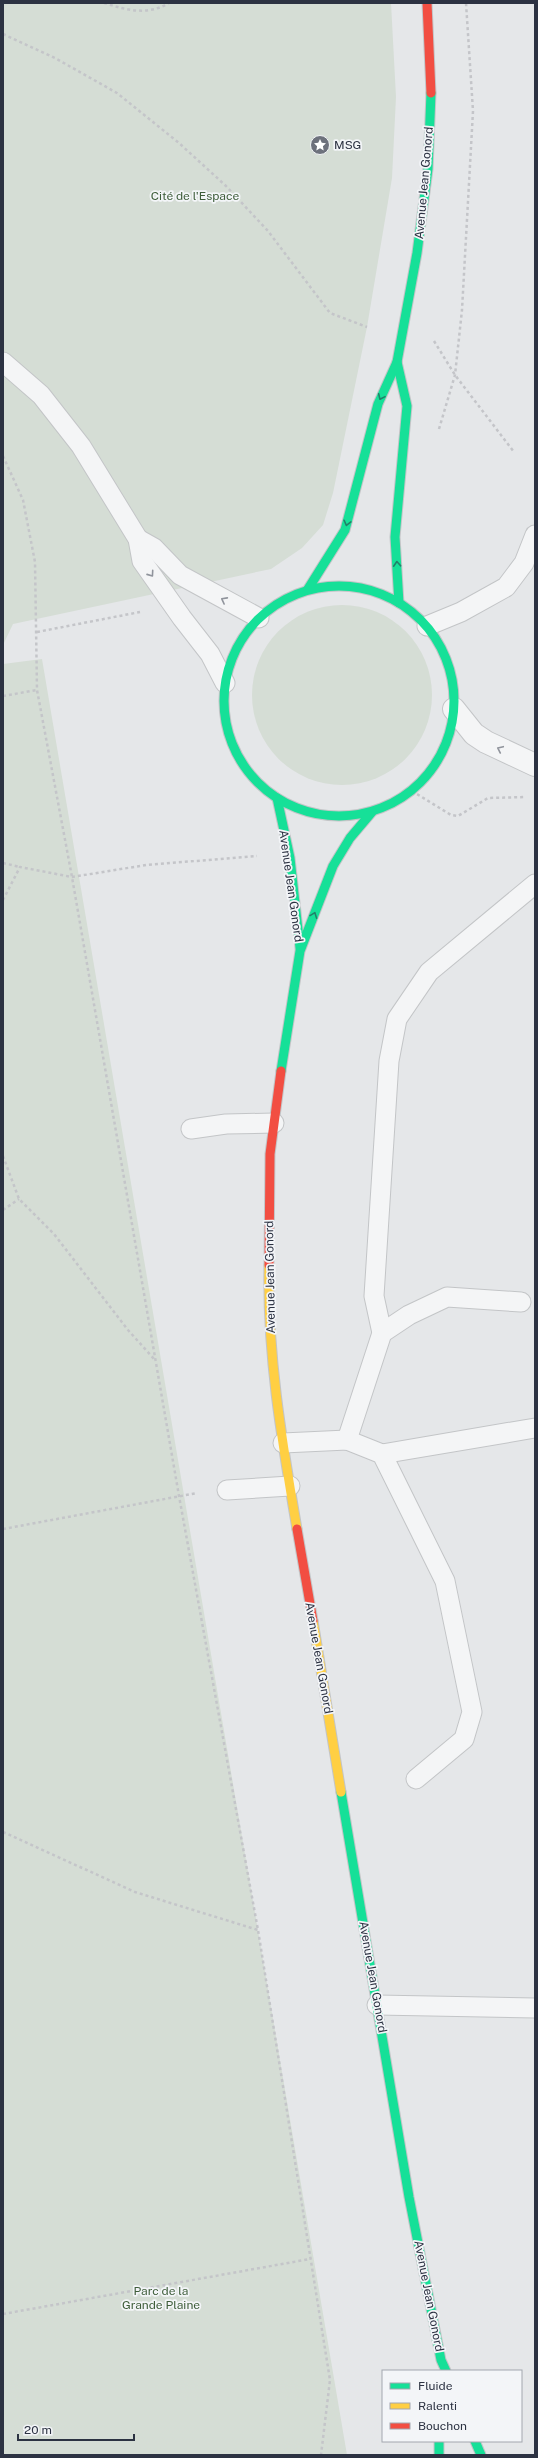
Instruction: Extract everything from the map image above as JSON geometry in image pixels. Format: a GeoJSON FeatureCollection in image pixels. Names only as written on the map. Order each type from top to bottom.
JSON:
{"type":"FeatureCollection","features":[{"type":"Feature","properties":{"kind":"street","name":"Avenue Jean Gonord"},"geometry":{"type":"LineString","coordinates":[[308,589],[346,530],[378,404],[397,362],[417,253],[428,169],[432,74],[427,3]]}},
{"type":"Feature","properties":{"kind":"street","name":"Avenue Jean Gonord"},"geometry":{"type":"LineString","coordinates":[[397,362],[407,406],[395,537],[399,603]]}},
{"type":"Feature","properties":{"kind":"street"},"geometry":{"type":"LineString","coordinates":[[348,586],[374,592],[399,603],[426,626],[444,654],[453,686],[454,709],[445,747],[431,770],[412,791],[372,812],[339,816],[307,812],[277,798],[252,777],[233,748],[224,716],[225,683],[236,648],[259,618],[277,603],[308,589],[348,586]]}},
{"type":"Feature","properties":{"kind":"street"},"geometry":{"type":"LineString","coordinates":[[454,709],[474,734],[486,742],[535,765]]}},
{"type":"Feature","properties":{"kind":"street","name":"Avenue Jean Gonord"},"geometry":{"type":"LineString","coordinates":[[277,798],[290,858],[300,951]]}},
{"type":"Feature","properties":{"kind":"street","name":"Avenue Jean Gonord"},"geometry":{"type":"LineString","coordinates":[[372,812],[350,838],[333,866],[300,951],[270,1154],[268,1309],[283,1443],[290,1486],[409,2197],[441,2360],[441,2370]]}},
{"type":"Feature","properties":{"kind":"street","name":"Avenue Jean Gonord"},"geometry":{"type":"LineString","coordinates":[[441,2360],[446,2370]]}},
{"type":"Feature","properties":{"kind":"street"},"geometry":{"type":"LineString","coordinates":[[439,2442],[439,2455]]}},
{"type":"Feature","properties":{"kind":"street"},"geometry":{"type":"LineString","coordinates":[[475,2442],[481,2455]]}},
{"type":"Feature","properties":{"kind":"lane"},"geometry":{"type":"LineString","coordinates":[[3,362],[41,395],[81,446],[138,539],[142,561],[182,618],[210,654],[225,683]]}},
{"type":"Feature","properties":{"kind":"lane"},"geometry":{"type":"LineString","coordinates":[[426,626],[460,612],[506,587],[530,565],[535,535]]}},
{"type":"Feature","properties":{"kind":"lane"},"geometry":{"type":"LineString","coordinates":[[138,539],[154,548],[180,575],[259,618]]}},
{"type":"Feature","properties":{"kind":"lane"},"geometry":{"type":"LineString","coordinates":[[347,1440],[382,1333],[374,1296],[389,1061],[397,1019],[430,972],[535,884]]}},
{"type":"Feature","properties":{"kind":"lane"},"geometry":{"type":"LineString","coordinates":[[191,1129],[226,1124],[274,1124]]}},
{"type":"Feature","properties":{"kind":"lane"},"geometry":{"type":"LineString","coordinates":[[382,1333],[409,1315],[447,1297],[521,1302]]}},
{"type":"Feature","properties":{"kind":"lane"},"geometry":{"type":"LineString","coordinates":[[283,1443],[347,1440],[382,1454],[535,1428]]}},
{"type":"Feature","properties":{"kind":"lane"},"geometry":{"type":"LineString","coordinates":[[382,1454],[445,1581],[472,1712],[464,1739],[416,1779]]}},
{"type":"Feature","properties":{"kind":"lane"},"geometry":{"type":"LineString","coordinates":[[227,1490],[290,1486]]}},
{"type":"Feature","properties":{"kind":"lane"},"geometry":{"type":"LineString","coordinates":[[377,2005],[535,2008]]}},
{"type":"Feature","properties":{"kind":"path"},"geometry":{"type":"LineString","coordinates":[[104,3],[133,12],[159,9],[169,3]]}},
{"type":"Feature","properties":{"kind":"path"},"geometry":{"type":"LineString","coordinates":[[438,433],[455,375],[462,310],[473,111],[466,3]]}},
{"type":"Feature","properties":{"kind":"path"},"geometry":{"type":"LineString","coordinates":[[3,34],[55,58],[117,92],[226,186],[268,231],[330,313],[367,327]]}},
{"type":"Feature","properties":{"kind":"path"},"geometry":{"type":"LineString","coordinates":[[433,340],[455,375],[514,452]]}},
{"type":"Feature","properties":{"kind":"path"},"geometry":{"type":"LineString","coordinates":[[3,456],[23,500],[35,562],[37,632],[36,690],[72,876],[155,1361],[258,1930],[330,2380],[321,2455]]}},
{"type":"Feature","properties":{"kind":"path"},"geometry":{"type":"LineString","coordinates":[[37,632],[146,611]]}},
{"type":"Feature","properties":{"kind":"path"},"geometry":{"type":"LineString","coordinates":[[3,696],[36,690]]}},
{"type":"Feature","properties":{"kind":"path"},"geometry":{"type":"LineString","coordinates":[[412,791],[451,815],[458,816],[488,798],[527,797]]}},
{"type":"Feature","properties":{"kind":"path"},"geometry":{"type":"LineString","coordinates":[[3,863],[72,876],[191,860],[262,856],[290,858]]}},
{"type":"Feature","properties":{"kind":"path"},"geometry":{"type":"LineString","coordinates":[[3,900],[20,867]]}},
{"type":"Feature","properties":{"kind":"path"},"geometry":{"type":"LineString","coordinates":[[3,1156],[19,1199],[54,1234],[128,1330],[155,1361]]}},
{"type":"Feature","properties":{"kind":"path"},"geometry":{"type":"LineString","coordinates":[[3,1210],[19,1199]]}},
{"type":"Feature","properties":{"kind":"path"},"geometry":{"type":"LineString","coordinates":[[3,1529],[179,1496],[227,1490]]}},
{"type":"Feature","properties":{"kind":"path"},"geometry":{"type":"LineString","coordinates":[[3,1832],[135,1892],[258,1930]]}},
{"type":"Feature","properties":{"kind":"path"},"geometry":{"type":"LineString","coordinates":[[3,2314],[310,2260]]}},
{"type":"Feature","properties":{"kind":"green space","name":"Cité de l'Espace"},"geometry":{"type":"Polygon","coordinates":[[[3,3],[391,3],[396,97],[392,178],[367,327],[333,493],[323,525],[302,548],[271,569],[13,624],[3,645],[3,3]]]}},
{"type":"Feature","properties":{"kind":"green space"},"geometry":{"type":"Polygon","coordinates":[[[333,605],[351,605],[376,612],[392,620],[406,631],[417,645],[425,661],[432,686],[432,704],[425,729],[417,745],[406,759],[392,770],[368,781],[351,785],[333,785],[316,781],[292,770],[272,752],[267,745],[256,721],[252,704],[252,686],[256,669],[267,645],[285,625],[292,620],[316,609],[333,605]]]}},
{"type":"Feature","properties":{"kind":"green space","name":"Parc de la Grande Plaine"},"geometry":{"type":"Polygon","coordinates":[[[42,659],[347,2455],[3,2455],[3,664],[42,659]]]}},
{"type":"Feature","properties":{"kind":"traffic: fast"},"geometry":{"type":"LineString","coordinates":[[308,589],[345,530],[378,404],[397,362],[417,253],[428,169],[431,93]]}},
{"type":"Feature","properties":{"kind":"traffic: fast"},"geometry":{"type":"LineString","coordinates":[[397,362],[407,406],[395,537],[399,603]]}},
{"type":"Feature","properties":{"kind":"traffic: fast"},"geometry":{"type":"LineString","coordinates":[[339,586],[361,588],[383,595],[412,612],[428,628],[440,647],[449,668],[452,679],[454,701],[452,723],[445,745],[428,774],[412,790],[393,802],[372,811],[361,814],[339,816],[317,814],[295,807],[266,790],[250,774],[238,755],[229,734],[226,723],[224,701],[226,679],[233,657],[250,628],[266,612],[285,600],[306,591],[317,588],[339,586]]}},
{"type":"Feature","properties":{"kind":"traffic: fast"},"geometry":{"type":"LineString","coordinates":[[277,798],[290,858],[300,948]]}},
{"type":"Feature","properties":{"kind":"traffic: fast"},"geometry":{"type":"LineString","coordinates":[[281,1071],[300,951],[333,866],[350,838],[372,812]]}},
{"type":"Feature","properties":{"kind":"traffic: fast"},"geometry":{"type":"LineString","coordinates":[[341,1792],[409,2197],[441,2360],[446,2370]]}},
{"type":"Feature","properties":{"kind":"traffic: fast"},"geometry":{"type":"LineString","coordinates":[[439,2442],[439,2455]]}},
{"type":"Feature","properties":{"kind":"traffic: fast"},"geometry":{"type":"LineString","coordinates":[[475,2442],[481,2455]]}},
{"type":"Feature","properties":{"kind":"traffic: slow"},"geometry":{"type":"LineString","coordinates":[[269,1265],[270,1332],[273,1365],[281,1431],[297,1529]]}},
{"type":"Feature","properties":{"kind":"traffic: slow"},"geometry":{"type":"LineString","coordinates":[[313,1621],[341,1792]]}},
{"type":"Feature","properties":{"kind":"traffic: jam"},"geometry":{"type":"LineString","coordinates":[[427,3],[431,93]]}},
{"type":"Feature","properties":{"kind":"traffic: jam"},"geometry":{"type":"LineString","coordinates":[[269,1265],[270,1154],[281,1071]]}},
{"type":"Feature","properties":{"kind":"traffic: jam"},"geometry":{"type":"LineString","coordinates":[[297,1529],[313,1621]]}},
{"type":"Feature","properties":{"kind":"place","name":"MSG"},"geometry":{"type":"Point","coordinates":[320,145]}}]}
